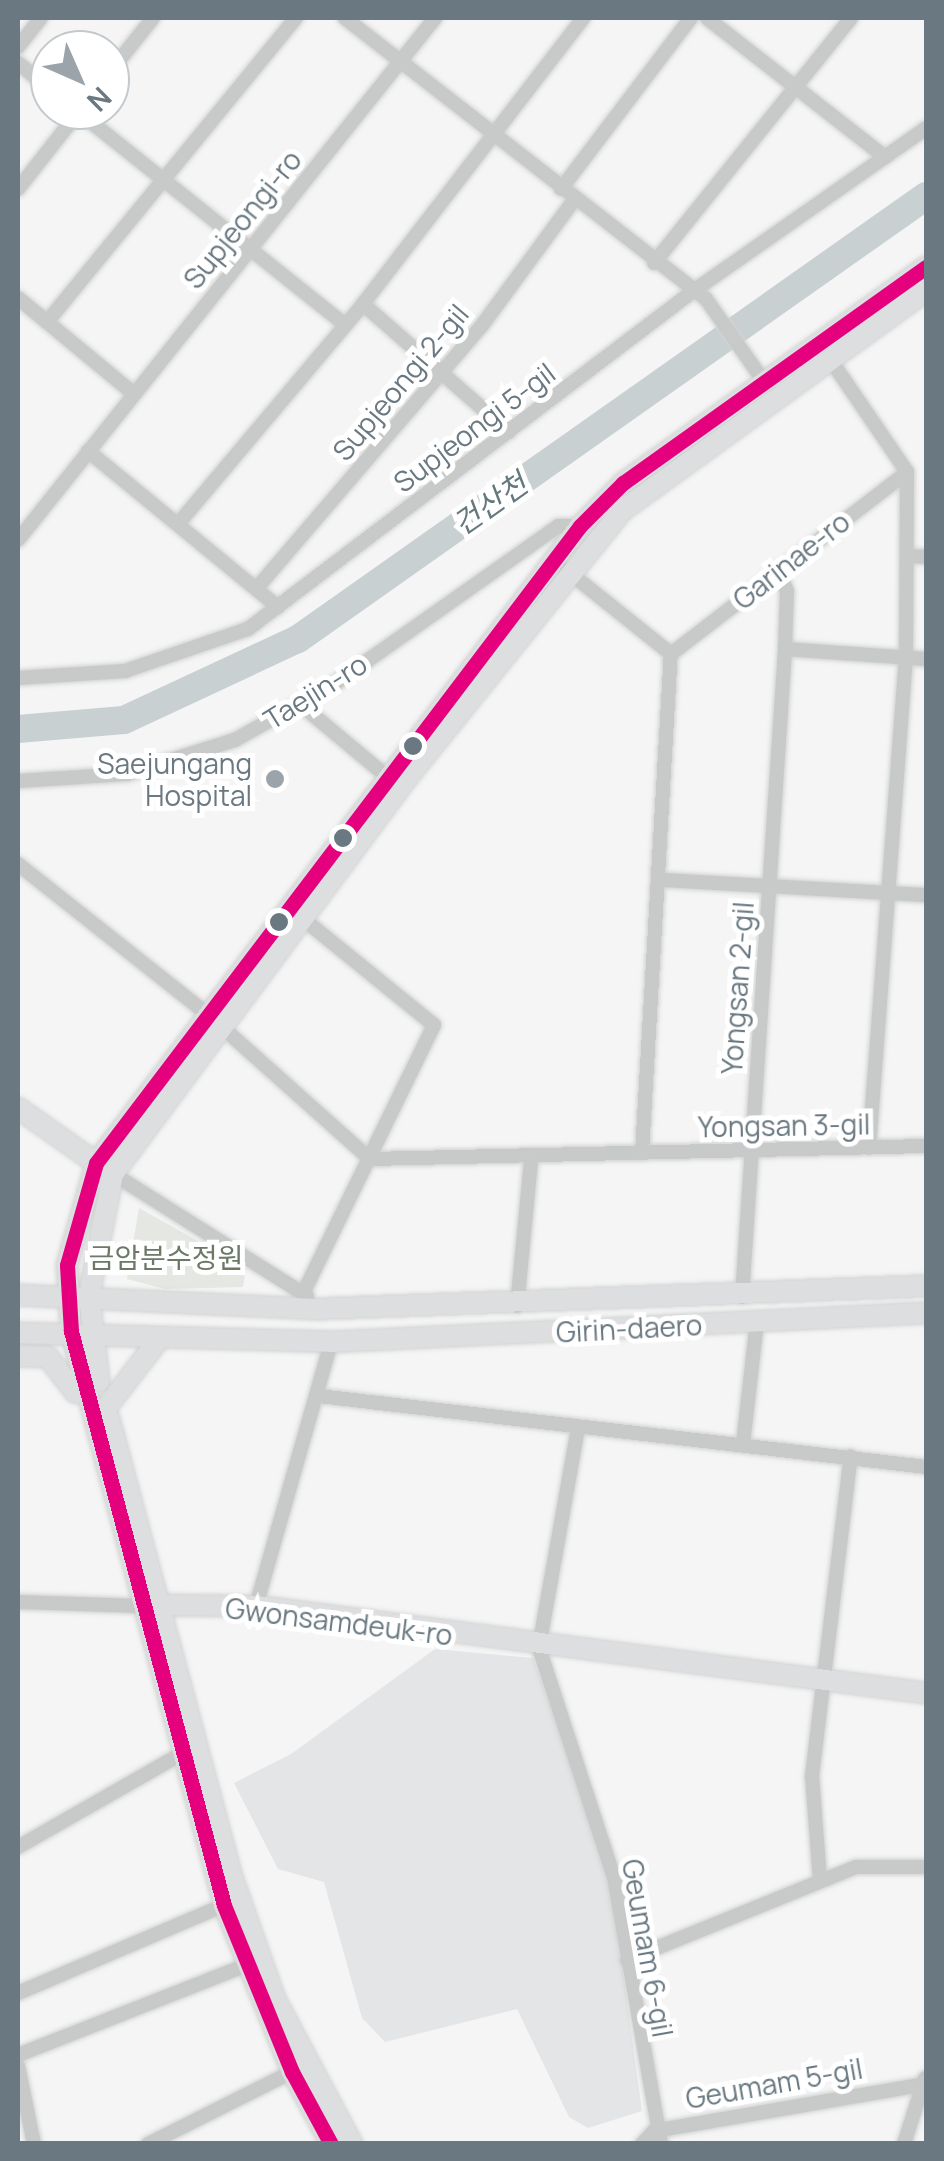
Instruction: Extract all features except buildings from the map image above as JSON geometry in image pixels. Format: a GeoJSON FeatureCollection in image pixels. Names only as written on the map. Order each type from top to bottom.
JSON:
{"type":"FeatureCollection","features":[{"type":"Feature","properties":{"kind":"street"},"geometry":{"type":"LineString","coordinates":[[18,47],[41,18]]}},
{"type":"Feature","properties":{"kind":"street"},"geometry":{"type":"LineString","coordinates":[[130,47],[154,18]]}},
{"type":"Feature","properties":{"kind":"street"},"geometry":{"type":"LineString","coordinates":[[48,322],[296,18]]}},
{"type":"Feature","properties":{"kind":"street"},"geometry":{"type":"LineString","coordinates":[[346,18],[699,295],[774,397]]}},
{"type":"Feature","properties":{"kind":"street","name":"Supjeongi-ro"},"geometry":{"type":"LineString","coordinates":[[18,540],[435,18]]}},
{"type":"Feature","properties":{"kind":"street"},"geometry":{"type":"LineString","coordinates":[[178,524],[363,304],[583,18]]}},
{"type":"Feature","properties":{"kind":"street"},"geometry":{"type":"LineString","coordinates":[[561,189],[691,18]]}},
{"type":"Feature","properties":{"kind":"street"},"geometry":{"type":"LineString","coordinates":[[707,18],[885,157]]}},
{"type":"Feature","properties":{"kind":"street"},"geometry":{"type":"LineString","coordinates":[[654,262],[851,18]]}},
{"type":"Feature","properties":{"kind":"street","name":"Supjeongi 5-gil"},"geometry":{"type":"LineString","coordinates":[[18,678],[125,671],[199,653],[278,607],[508,432],[926,128]]}},
{"type":"Feature","properties":{"kind":"street"},"geometry":{"type":"LineString","coordinates":[[18,189],[63,130]]}},
{"type":"Feature","properties":{"kind":"street"},"geometry":{"type":"LineString","coordinates":[[102,130],[344,323]]}},
{"type":"Feature","properties":{"kind":"street","name":"Supjeongi 2-gil"},"geometry":{"type":"LineString","coordinates":[[256,589],[441,373],[574,200]]}},
{"type":"Feature","properties":{"kind":"street"},"geometry":{"type":"LineString","coordinates":[[105,1168],[218,1031],[295,913],[561,566],[623,510],[774,397],[926,266]]}},
{"type":"Feature","properties":{"kind":"street"},"geometry":{"type":"LineString","coordinates":[[561,566],[580,526],[758,375],[824,350],[926,290]]}},
{"type":"Feature","properties":{"kind":"street"},"geometry":{"type":"LineString","coordinates":[[18,298],[134,394]]}},
{"type":"Feature","properties":{"kind":"street"},"geometry":{"type":"LineString","coordinates":[[363,304],[508,432]]}},
{"type":"Feature","properties":{"kind":"street"},"geometry":{"type":"LineString","coordinates":[[824,350],[906,472],[906,658],[869,1148]]}},
{"type":"Feature","properties":{"kind":"street"},"geometry":{"type":"LineString","coordinates":[[88,452],[278,607]]}},
{"type":"Feature","properties":{"kind":"street","name":"Garinae-ro"},"geometry":{"type":"LineString","coordinates":[[671,654],[906,472]]}},
{"type":"Feature","properties":{"kind":"street","name":"Taejin-ro"},"geometry":{"type":"LineString","coordinates":[[18,781],[165,766],[299,703],[558,526],[580,526]]}},
{"type":"Feature","properties":{"kind":"street"},"geometry":{"type":"LineString","coordinates":[[909,556],[926,557]]}},
{"type":"Feature","properties":{"kind":"street"},"geometry":{"type":"LineString","coordinates":[[561,566],[671,654],[662,880],[642,1153]]}},
{"type":"Feature","properties":{"kind":"street","name":"Yongsan 2-gil"},"geometry":{"type":"LineString","coordinates":[[750,1152],[785,649],[787,591],[778,570]]}},
{"type":"Feature","properties":{"kind":"street"},"geometry":{"type":"LineString","coordinates":[[785,649],[926,660]]}},
{"type":"Feature","properties":{"kind":"street"},"geometry":{"type":"LineString","coordinates":[[299,703],[394,783]]}},
{"type":"Feature","properties":{"kind":"street"},"geometry":{"type":"LineString","coordinates":[[18,864],[206,1012],[218,1031],[370,1159]]}},
{"type":"Feature","properties":{"kind":"street","name":"Yongsan 2-gil"},"geometry":{"type":"LineString","coordinates":[[662,880],[926,895]]}},
{"type":"Feature","properties":{"kind":"street"},"geometry":{"type":"LineString","coordinates":[[295,913],[206,1012],[105,1168],[67,1265],[79,1296],[88,1394],[149,1605],[274,2000],[352,2144]]}},
{"type":"Feature","properties":{"kind":"street"},"geometry":{"type":"LineString","coordinates":[[18,1108],[310,1300],[370,1159],[434,1025],[295,913]]}},
{"type":"Feature","properties":{"kind":"street","name":"Yongsan 3-gil"},"geometry":{"type":"LineString","coordinates":[[370,1159],[531,1160],[642,1153],[926,1146]]}},
{"type":"Feature","properties":{"kind":"street"},"geometry":{"type":"LineString","coordinates":[[742,1297],[750,1152]]}},
{"type":"Feature","properties":{"kind":"street","name":"Girin-daero"},"geometry":{"type":"LineString","coordinates":[[517,1306],[531,1160]]}},
{"type":"Feature","properties":{"kind":"street","name":"Girin-daero"},"geometry":{"type":"LineString","coordinates":[[18,1296],[517,1306],[926,1286]]}},
{"type":"Feature","properties":{"kind":"street","name":"Girin-daero"},"geometry":{"type":"LineString","coordinates":[[18,1333],[80,1331],[160,1338],[331,1342],[926,1312]]}},
{"type":"Feature","properties":{"kind":"street"},"geometry":{"type":"LineString","coordinates":[[743,1444],[757,1321]]}},
{"type":"Feature","properties":{"kind":"street"},"geometry":{"type":"LineString","coordinates":[[80,1331],[106,1408],[181,1754],[224,1905],[244,1966],[292,2072],[332,2144]]}},
{"type":"Feature","properties":{"kind":"street"},"geometry":{"type":"LineString","coordinates":[[106,1408],[160,1338]]}},
{"type":"Feature","properties":{"kind":"street"},"geometry":{"type":"LineString","coordinates":[[256,1606],[319,1396],[331,1342]]}},
{"type":"Feature","properties":{"kind":"street"},"geometry":{"type":"LineString","coordinates":[[18,1356],[48,1358],[74,1392],[88,1394]]}},
{"type":"Feature","properties":{"kind":"street"},"geometry":{"type":"LineString","coordinates":[[319,1396],[926,1467]]}},
{"type":"Feature","properties":{"kind":"street"},"geometry":{"type":"LineString","coordinates":[[539,1648],[578,1428]]}},
{"type":"Feature","properties":{"kind":"street"},"geometry":{"type":"LineString","coordinates":[[820,1880],[812,1776],[820,1681],[851,1456]]}},
{"type":"Feature","properties":{"kind":"street","name":"Gwonsamdeuk-ro"},"geometry":{"type":"LineString","coordinates":[[18,1602],[256,1606],[539,1648],[926,1694]]}},
{"type":"Feature","properties":{"kind":"street","name":"Geumam 6-gil"},"geometry":{"type":"LineString","coordinates":[[539,1648],[614,1877],[657,2137]]}},
{"type":"Feature","properties":{"kind":"street"},"geometry":{"type":"LineString","coordinates":[[18,1847],[181,1754]]}},
{"type":"Feature","properties":{"kind":"street"},"geometry":{"type":"LineString","coordinates":[[627,1960],[820,1880],[903,1861],[926,1868]]}},
{"type":"Feature","properties":{"kind":"street"},"geometry":{"type":"LineString","coordinates":[[18,1994],[224,1905]]}},
{"type":"Feature","properties":{"kind":"street"},"geometry":{"type":"LineString","coordinates":[[18,2055],[244,1966]]}},
{"type":"Feature","properties":{"kind":"street"},"geometry":{"type":"LineString","coordinates":[[18,2066],[34,2144]]}},
{"type":"Feature","properties":{"kind":"street"},"geometry":{"type":"LineString","coordinates":[[148,2144],[292,2072]]}},
{"type":"Feature","properties":{"kind":"street","name":"Geumam 5-gil"},"geometry":{"type":"LineString","coordinates":[[642,2144],[657,2137],[925,2081]]}},
{"type":"Feature","properties":{"kind":"street","name":"Geumam 5-gil"},"geometry":{"type":"LineString","coordinates":[[904,2144],[925,2081]]}},
{"type":"Feature","properties":{"kind":"shaded area"},"geometry":{"type":"Polygon","coordinates":[[[435,1649],[533,1658],[609,1871],[642,2111],[588,2128],[569,2117],[517,2009],[385,2042],[362,2018],[324,1882],[278,1869],[234,1783],[291,1754],[435,1649]]]}},
{"type":"Feature","properties":{"kind":"green space","name":"금암분수정원"},"geometry":{"type":"Polygon","coordinates":[[[139,1208],[246,1268],[243,1287],[165,1289],[127,1279],[139,1208]]]}},
{"type":"Feature","properties":{"kind":"waterway","name":"건산천"},"geometry":{"type":"LineString","coordinates":[[18,729],[124,720],[298,639],[926,196]]}},
{"type":"Feature","properties":{"kind":"transit line"},"geometry":{"type":"LineString","coordinates":[[331,2144],[292,2072],[224,1905],[71,1331],[67,1265],[96,1163],[580,526],[623,483],[926,267]]}},
{"type":"Feature","properties":{"kind":"place","name":"Saejungang Hospital"},"geometry":{"type":"Point","coordinates":[275,779]}}]}
